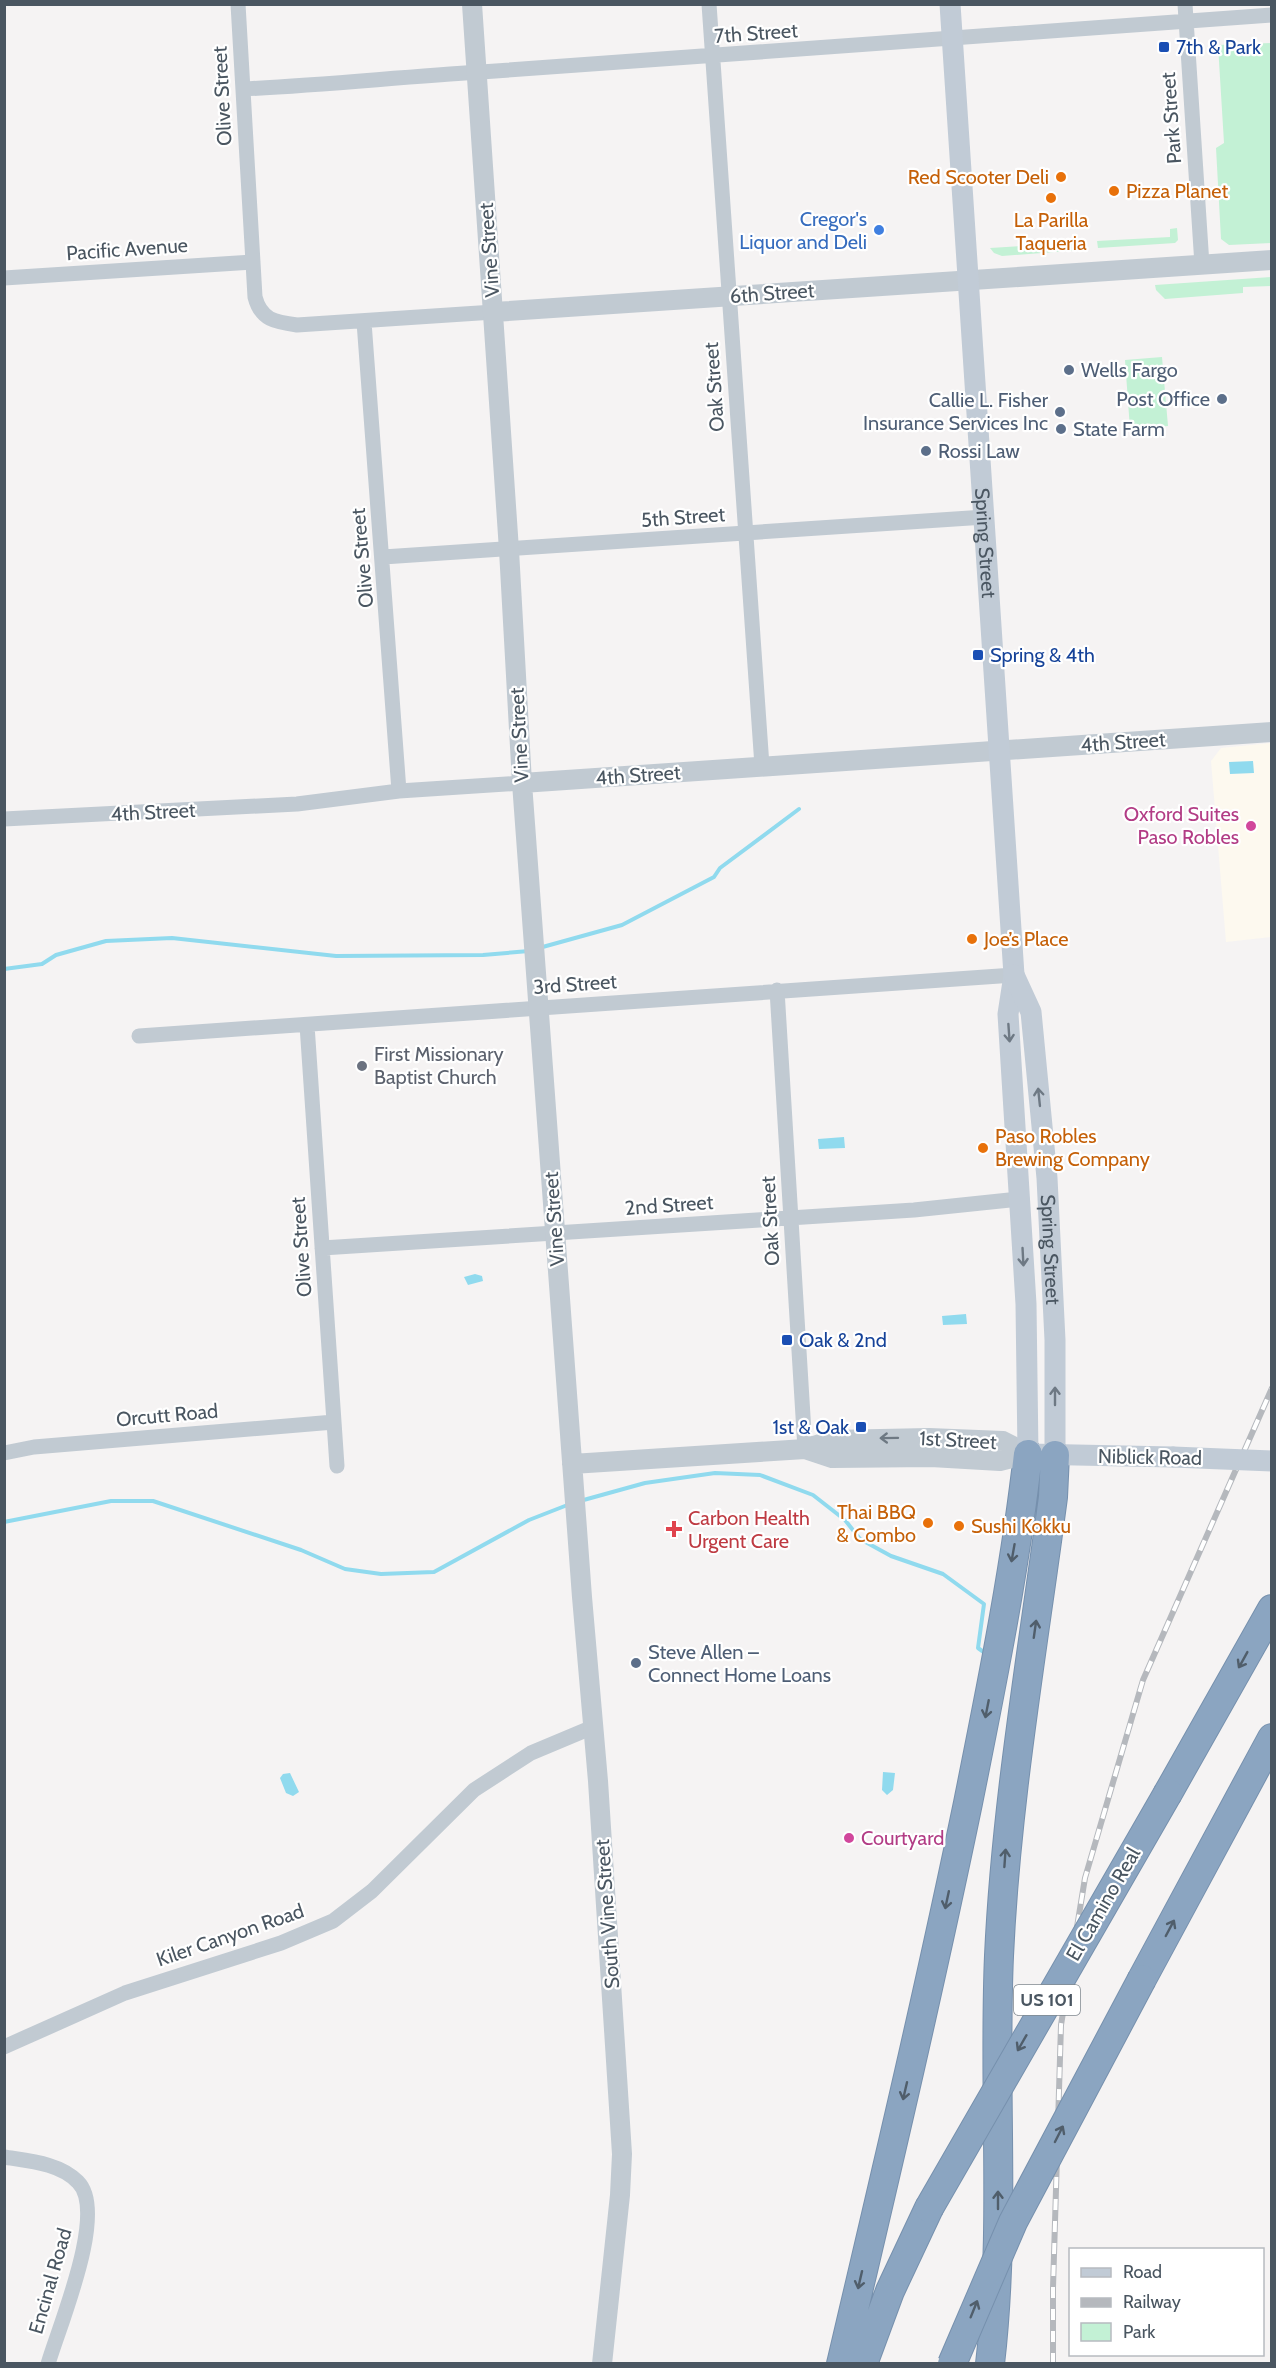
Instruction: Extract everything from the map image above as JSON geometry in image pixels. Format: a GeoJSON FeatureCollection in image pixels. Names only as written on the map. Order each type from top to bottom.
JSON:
{"type":"FeatureCollection","features":[{"type":"Feature","properties":{"kind":"highway"},"geometry":{"type":"LineString","coordinates":[[841,2364],[929,1988],[1041,1454]]}},
{"type":"Feature","properties":{"kind":"highway"},"geometry":{"type":"LineString","coordinates":[[990,2364],[997,2301],[999,1958],[1006,1834],[1053,1497],[1041,1454]]}},
{"type":"Feature","properties":{"kind":"highway","name":"El Camino Real"},"geometry":{"type":"LineString","coordinates":[[862,2364],[890,2291],[929,2208],[1272,1609]]}},
{"type":"Feature","properties":{"kind":"highway"},"geometry":{"type":"LineString","coordinates":[[952,2364],[1013,2222],[1272,1738]]}},
{"type":"Feature","properties":{"kind":"main road","name":"Spring Street"},"geometry":{"type":"LineString","coordinates":[[950,4],[1014,975],[1008,1014],[1019,1199],[1026,1304],[1041,1454]]}},
{"type":"Feature","properties":{"kind":"main road","name":"Spring Street"},"geometry":{"type":"LineString","coordinates":[[1014,975],[1031,1012],[1047,1178],[1055,1340],[1041,1454]]}},
{"type":"Feature","properties":{"kind":"main road","name":"Niblick Road"},"geometry":{"type":"LineString","coordinates":[[1041,1454],[1272,1461]]}},
{"type":"Feature","properties":{"kind":"street","name":"Olive Street"},"geometry":{"type":"LineString","coordinates":[[238,4],[253,262],[258,308],[273,322]]}},
{"type":"Feature","properties":{"kind":"street","name":"Vine Street"},"geometry":{"type":"LineString","coordinates":[[472,4],[494,312],[522,783],[572,1464]]}},
{"type":"Feature","properties":{"kind":"street","name":"Oak Street"},"geometry":{"type":"LineString","coordinates":[[709,4],[762,766]]}},
{"type":"Feature","properties":{"kind":"street","name":"Park Street"},"geometry":{"type":"LineString","coordinates":[[1185,4],[1202,265]]}},
{"type":"Feature","properties":{"kind":"street","name":"7th Street"},"geometry":{"type":"LineString","coordinates":[[243,89],[357,83],[476,72],[952,40],[1272,15]]}},
{"type":"Feature","properties":{"kind":"street","name":"6th Street"},"geometry":{"type":"LineString","coordinates":[[273,322],[297,325],[364,322],[1272,261]]}},
{"type":"Feature","properties":{"kind":"street","name":"Pacific Avenue"},"geometry":{"type":"LineString","coordinates":[[4,278],[253,262]]}},
{"type":"Feature","properties":{"kind":"street","name":"Olive Street"},"geometry":{"type":"LineString","coordinates":[[364,322],[384,557],[399,791]]}},
{"type":"Feature","properties":{"kind":"street","name":"5th Street"},"geometry":{"type":"LineString","coordinates":[[384,557],[985,517]]}},
{"type":"Feature","properties":{"kind":"street","name":"4th Street"},"geometry":{"type":"LineString","coordinates":[[4,819],[297,804],[399,791],[1272,732]]}},
{"type":"Feature","properties":{"kind":"street","name":"3rd Street"},"geometry":{"type":"LineString","coordinates":[[139,1036],[1014,975]]}},
{"type":"Feature","properties":{"kind":"street","name":"Oak Street"},"geometry":{"type":"LineString","coordinates":[[777,990],[805,1449]]}},
{"type":"Feature","properties":{"kind":"street","name":"Olive Street"},"geometry":{"type":"LineString","coordinates":[[307,1025],[337,1466]]}},
{"type":"Feature","properties":{"kind":"street","name":"2nd Street"},"geometry":{"type":"LineString","coordinates":[[322,1248],[791,1218],[1019,1199]]}},
{"type":"Feature","properties":{"kind":"street","name":"Orcutt Road"},"geometry":{"type":"LineString","coordinates":[[4,1453],[34,1447],[334,1422]]}},
{"type":"Feature","properties":{"kind":"street","name":"1st Street"},"geometry":{"type":"LineString","coordinates":[[572,1464],[805,1449],[832,1458],[931,1457],[1000,1461],[1041,1454]]}},
{"type":"Feature","properties":{"kind":"street","name":"South Vine Street"},"geometry":{"type":"LineString","coordinates":[[572,1464],[593,1726],[622,2154],[602,2364]]}},
{"type":"Feature","properties":{"kind":"street","name":"Kiler Canyon Road"},"geometry":{"type":"LineString","coordinates":[[4,2047],[125,1993],[281,1943],[333,1922],[372,1891],[474,1790],[531,1753],[593,1726]]}},
{"type":"Feature","properties":{"kind":"street","name":"Encinal Road"},"geometry":{"type":"LineString","coordinates":[[4,2157],[49,2165],[79,2182],[85,2193],[88,2214],[86,2239],[48,2364]]}},
{"type":"Feature","properties":{"kind":"shaded area"},"geometry":{"type":"Polygon","coordinates":[[[1271,743],[1271,937],[1226,942],[1211,761],[1221,748],[1271,743]]]}},
{"type":"Feature","properties":{"kind":"green space"},"geometry":{"type":"Polygon","coordinates":[[[1271,43],[1271,243],[1229,245],[1221,239],[1216,148],[1224,143],[1218,45],[1271,43]]]}},
{"type":"Feature","properties":{"kind":"green space"},"geometry":{"type":"Polygon","coordinates":[[[1177,228],[1178,240],[1175,243],[1098,248],[1097,241],[1170,237],[1170,229],[1177,228]]]}},
{"type":"Feature","properties":{"kind":"green space"},"geometry":{"type":"Polygon","coordinates":[[[1080,242],[1081,250],[1002,256],[994,253],[990,248],[1080,242]]]}},
{"type":"Feature","properties":{"kind":"green space"},"geometry":{"type":"Polygon","coordinates":[[[1271,277],[1271,286],[1243,287],[1243,293],[1165,299],[1156,290],[1155,285],[1271,277]]]}},
{"type":"Feature","properties":{"kind":"green space"},"geometry":{"type":"Polygon","coordinates":[[[1162,357],[1168,426],[1130,429],[1125,360],[1162,357]]]}},
{"type":"Feature","properties":{"kind":"water"},"geometry":{"type":"Polygon","coordinates":[[[1253,761],[1254,773],[1230,774],[1229,762],[1253,761]]]}},
{"type":"Feature","properties":{"kind":"water"},"geometry":{"type":"Polygon","coordinates":[[[844,1137],[845,1148],[819,1149],[818,1139],[844,1137]]]}},
{"type":"Feature","properties":{"kind":"water"},"geometry":{"type":"Polygon","coordinates":[[[475,1274],[482,1276],[483,1281],[468,1285],[464,1277],[475,1274]]]}},
{"type":"Feature","properties":{"kind":"water"},"geometry":{"type":"Polygon","coordinates":[[[966,1314],[967,1324],[943,1325],[942,1316],[966,1314]]]}},
{"type":"Feature","properties":{"kind":"water"},"geometry":{"type":"Polygon","coordinates":[[[883,1772],[895,1773],[893,1790],[887,1795],[882,1790],[883,1772]]]}},
{"type":"Feature","properties":{"kind":"water"},"geometry":{"type":"Polygon","coordinates":[[[290,1773],[299,1792],[293,1796],[286,1793],[280,1778],[283,1774],[290,1773]]]}},
{"type":"Feature","properties":{"kind":"waterway"},"geometry":{"type":"LineString","coordinates":[[539,948],[622,925],[714,877],[720,868],[799,809]]}},
{"type":"Feature","properties":{"kind":"waterway"},"geometry":{"type":"LineString","coordinates":[[4,969],[42,964],[56,955],[106,941],[172,938],[336,956],[483,955],[529,951]]}},
{"type":"Feature","properties":{"kind":"waterway"},"geometry":{"type":"LineString","coordinates":[[580,1501],[645,1483],[715,1473],[760,1475],[813,1495],[845,1520],[860,1539],[891,1556],[943,1574],[984,1604],[978,1648],[985,1653]]}},
{"type":"Feature","properties":{"kind":"waterway"},"geometry":{"type":"LineString","coordinates":[[4,1522],[111,1501],[153,1501],[301,1550],[345,1569],[381,1574],[434,1572],[529,1520],[570,1504]]}},
{"type":"Feature","properties":{"kind":"railway"},"geometry":{"type":"LineString","coordinates":[[1053,2364],[1061,2025],[1085,1878],[1143,1680],[1272,1388]]}},
{"type":"Feature","properties":{"kind":"place","name":"7th & Park"},"geometry":{"type":"Point","coordinates":[1164,47]}},
{"type":"Feature","properties":{"kind":"place","name":"Red Scooter Deli"},"geometry":{"type":"Point","coordinates":[1061,177]}},
{"type":"Feature","properties":{"kind":"place","name":"Pizza Planet"},"geometry":{"type":"Point","coordinates":[1114,191]}},
{"type":"Feature","properties":{"kind":"place","name":"La Parilla Taqueria"},"geometry":{"type":"Point","coordinates":[1051,198]}},
{"type":"Feature","properties":{"kind":"place","name":"Cregor's Liquor and Deli"},"geometry":{"type":"Point","coordinates":[879,230]}},
{"type":"Feature","properties":{"kind":"place","name":"Wells Fargo"},"geometry":{"type":"Point","coordinates":[1069,370]}},
{"type":"Feature","properties":{"kind":"place","name":"Post Office"},"geometry":{"type":"Point","coordinates":[1222,399]}},
{"type":"Feature","properties":{"kind":"place","name":"Callie L. Fisher Insurance Services Inc"},"geometry":{"type":"Point","coordinates":[1060,412]}},
{"type":"Feature","properties":{"kind":"place","name":"State Farm"},"geometry":{"type":"Point","coordinates":[1061,429]}},
{"type":"Feature","properties":{"kind":"place","name":"Rossi Law"},"geometry":{"type":"Point","coordinates":[926,451]}},
{"type":"Feature","properties":{"kind":"place","name":"Spring & 4th"},"geometry":{"type":"Point","coordinates":[978,655]}},
{"type":"Feature","properties":{"kind":"place","name":"Oxford Suites Paso Robles"},"geometry":{"type":"Point","coordinates":[1251,826]}},
{"type":"Feature","properties":{"kind":"place","name":"Joe’s Place"},"geometry":{"type":"Point","coordinates":[972,939]}},
{"type":"Feature","properties":{"kind":"place","name":"First Missionary Baptist Church"},"geometry":{"type":"Point","coordinates":[362,1066]}},
{"type":"Feature","properties":{"kind":"place","name":"Paso Robles Brewing Company"},"geometry":{"type":"Point","coordinates":[983,1148]}},
{"type":"Feature","properties":{"kind":"place","name":"Oak & 2nd"},"geometry":{"type":"Point","coordinates":[787,1340]}},
{"type":"Feature","properties":{"kind":"place","name":"1st & Oak"},"geometry":{"type":"Point","coordinates":[861,1427]}},
{"type":"Feature","properties":{"kind":"place","name":"Thai BBQ & Combo"},"geometry":{"type":"Point","coordinates":[928,1523]}},
{"type":"Feature","properties":{"kind":"place","name":"Sushi Kokku"},"geometry":{"type":"Point","coordinates":[959,1526]}},
{"type":"Feature","properties":{"kind":"place","name":"Carbon Health Urgent Care"},"geometry":{"type":"Point","coordinates":[674,1529]}},
{"type":"Feature","properties":{"kind":"place","name":"Steve Allen – Connect Home Loans"},"geometry":{"type":"Point","coordinates":[636,1663]}},
{"type":"Feature","properties":{"kind":"place","name":"Courtyard"},"geometry":{"type":"Point","coordinates":[849,1838]}}]}
